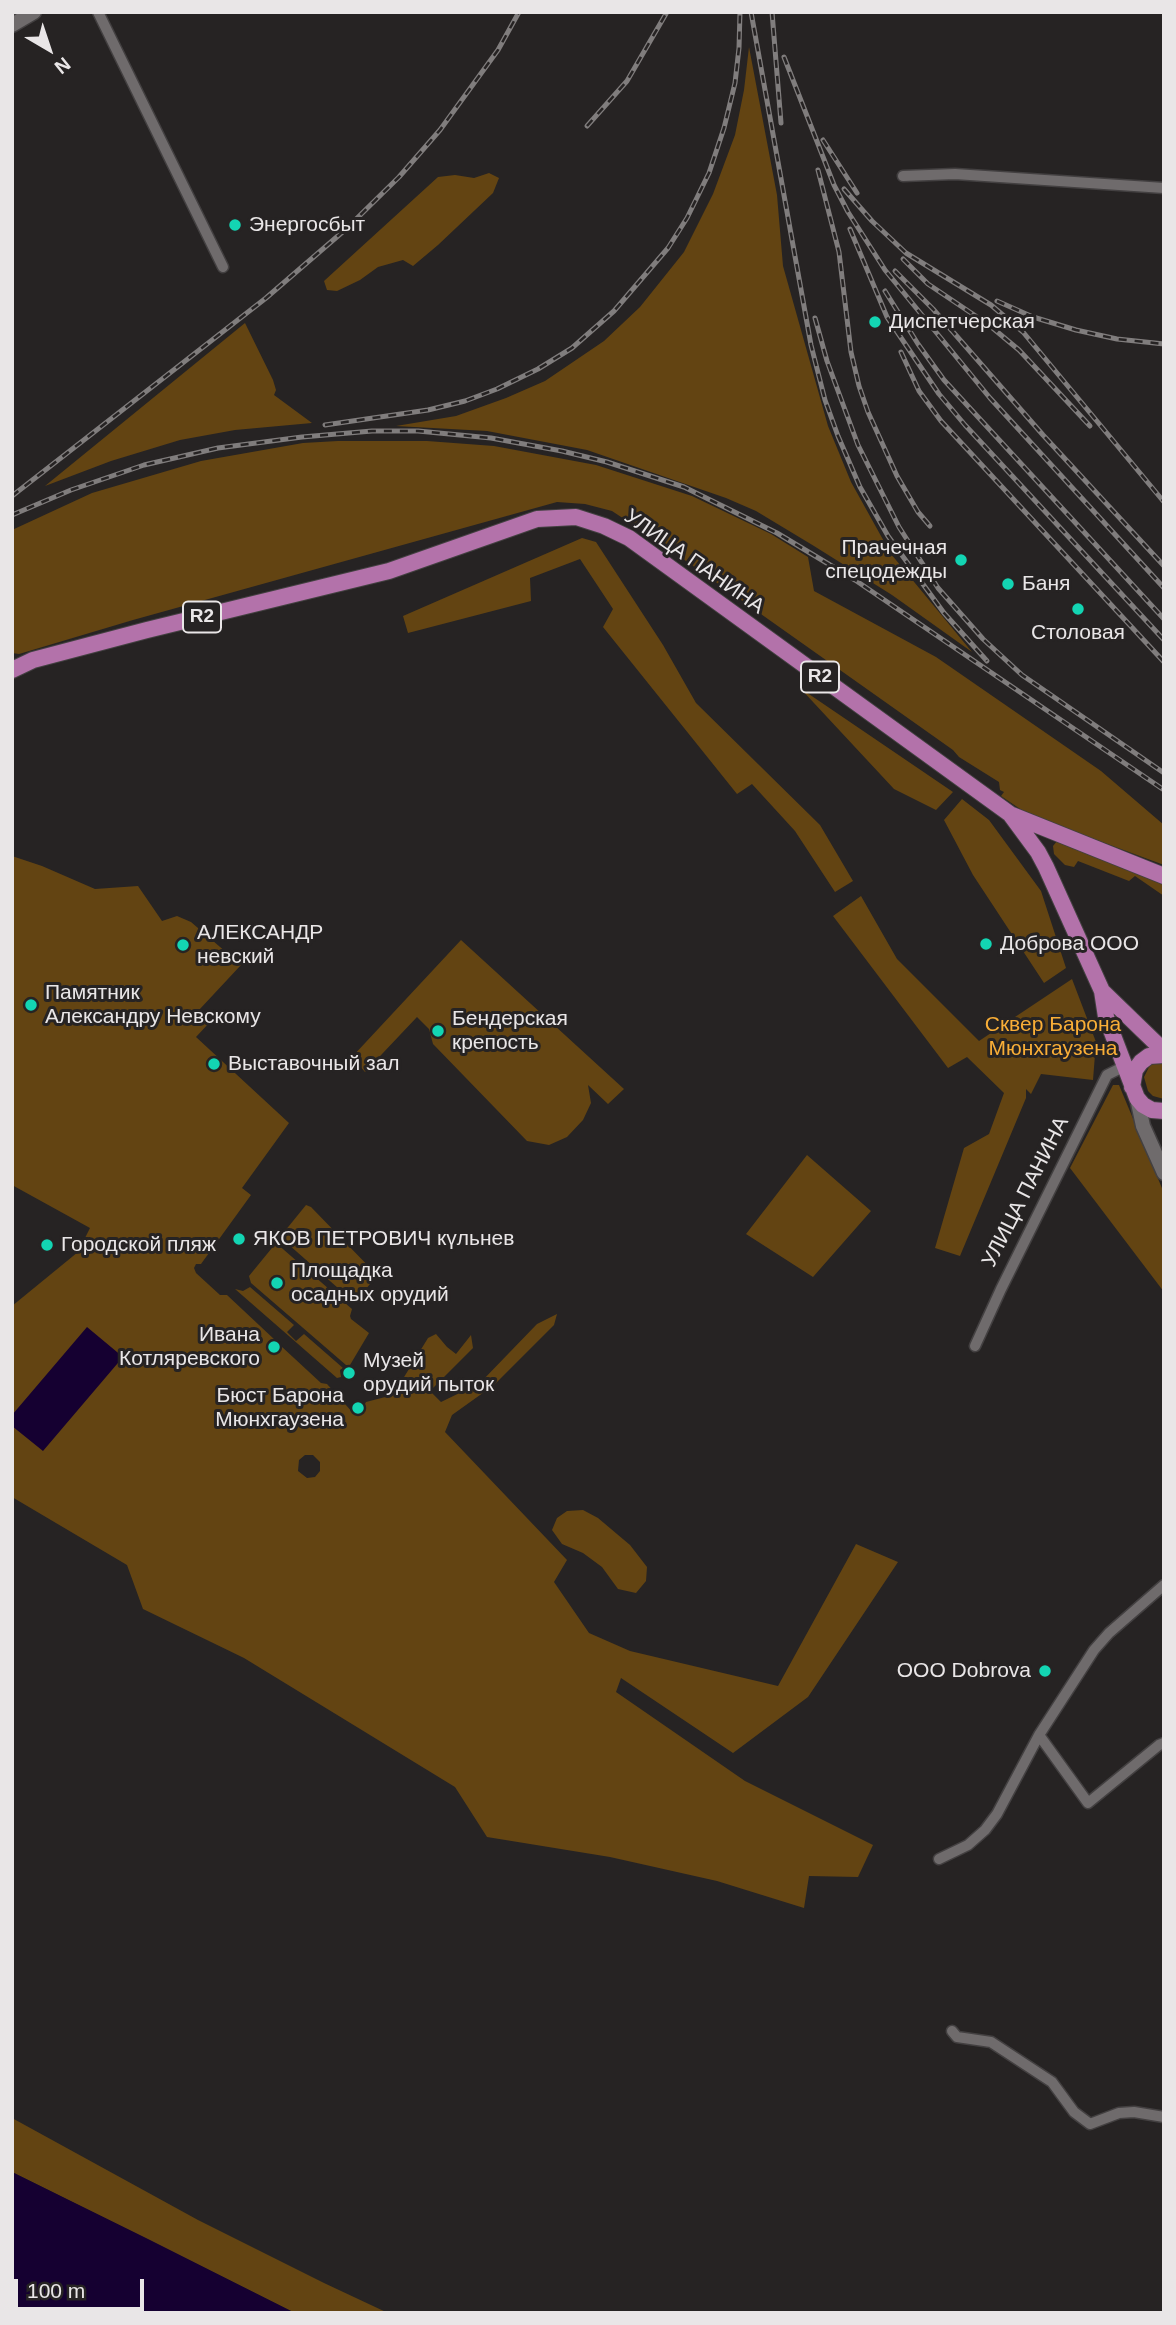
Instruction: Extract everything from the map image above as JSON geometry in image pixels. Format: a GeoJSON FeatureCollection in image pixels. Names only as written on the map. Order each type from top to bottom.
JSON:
{"type":"FeatureCollection","features":[{"type":"Feature","properties":{"kind":"main road","name":"УЛИЦА ПАНИНА"},"geometry":{"type":"LineString","coordinates":[[33,660],[389,570],[537,519],[576,517],[629,538],[1010,814],[1046,867],[1102,991]]}},
{"type":"Feature","properties":{"kind":"main road","name":"R2"},"geometry":{"type":"LineString","coordinates":[[12,663],[33,660]]}},
{"type":"Feature","properties":{"kind":"main road","name":"R2"},"geometry":{"type":"LineString","coordinates":[[12,670],[33,660]]}},
{"type":"Feature","properties":{"kind":"main road"},"geometry":{"type":"LineString","coordinates":[[1010,814],[1164,876]]}},
{"type":"Feature","properties":{"kind":"main road","name":"R2"},"geometry":{"type":"LineString","coordinates":[[1102,991],[1164,1053]]}},
{"type":"Feature","properties":{"kind":"main road","name":"R2"},"geometry":{"type":"LineString","coordinates":[[1102,991],[1106,1017],[1135,1094]]}},
{"type":"Feature","properties":{"kind":"main road"},"geometry":{"type":"LineString","coordinates":[[1163,1111],[1152,1110],[1143,1105],[1135,1094],[1135,1070],[1149,1056],[1164,1053]]}},
{"type":"Feature","properties":{"kind":"street"},"geometry":{"type":"LineString","coordinates":[[12,25],[34,12]]}},
{"type":"Feature","properties":{"kind":"street"},"geometry":{"type":"LineString","coordinates":[[98,12],[223,267]]}},
{"type":"Feature","properties":{"kind":"street"},"geometry":{"type":"LineString","coordinates":[[903,176],[955,174],[1164,188]]}},
{"type":"Feature","properties":{"kind":"street","name":"УЛИЦА ПАНИНА"},"geometry":{"type":"LineString","coordinates":[[975,1346],[1108,1076],[1125,1066]]}},
{"type":"Feature","properties":{"kind":"street"},"geometry":{"type":"LineString","coordinates":[[1135,1094],[1143,1126],[1164,1173]]}},
{"type":"Feature","properties":{"kind":"street"},"geometry":{"type":"LineString","coordinates":[[939,1859],[968,1845],[985,1830],[998,1814],[1039,1735],[1094,1650],[1109,1633],[1164,1585]]}},
{"type":"Feature","properties":{"kind":"street"},"geometry":{"type":"LineString","coordinates":[[1039,1735],[1088,1803],[1164,1743]]}},
{"type":"Feature","properties":{"kind":"street"},"geometry":{"type":"LineString","coordinates":[[952,2031],[957,2037],[991,2042],[1052,2082],[1074,2112],[1090,2124],[1119,2113],[1134,2112],[1164,2117]]}},
{"type":"Feature","properties":{"kind":"green space"},"geometry":{"type":"Polygon","coordinates":[[[749,47],[777,195],[783,266],[828,426],[851,482],[891,554],[972,652],[892,595],[814,546],[756,511],[726,498],[587,450],[487,431],[396,426],[456,416],[545,381],[604,341],[640,307],[684,252],[713,194],[735,135],[749,47]]]}},
{"type":"Feature","properties":{"kind":"green space"},"geometry":{"type":"Polygon","coordinates":[[[489,173],[499,178],[493,193],[413,266],[403,260],[378,267],[360,280],[337,291],[327,290],[324,281],[438,177],[455,175],[474,178],[489,173]]]}},
{"type":"Feature","properties":{"kind":"green space"},"geometry":{"type":"Polygon","coordinates":[[[245,323],[273,380],[276,390],[274,395],[312,423],[235,430],[180,440],[111,461],[45,486],[245,323]]]}},
{"type":"Feature","properties":{"kind":"green space"},"geometry":{"type":"Polygon","coordinates":[[[427,441],[494,446],[596,465],[692,496],[771,534],[808,557],[814,591],[936,657],[1101,771],[1164,825],[1164,865],[1029,815],[1001,796],[1004,792],[1000,790],[999,782],[959,757],[953,750],[662,544],[612,511],[585,504],[557,502],[19,654],[12,653],[12,530],[92,493],[201,461],[303,443],[427,441]]]}},
{"type":"Feature","properties":{"kind":"green space"},"geometry":{"type":"Polygon","coordinates":[[[582,538],[596,542],[663,645],[696,703],[820,825],[853,881],[835,892],[795,831],[752,784],[737,794],[603,627],[613,609],[580,559],[530,578],[531,601],[408,633],[403,616],[582,538]]]}},
{"type":"Feature","properties":{"kind":"green space"},"geometry":{"type":"Polygon","coordinates":[[[800,688],[953,792],[936,810],[894,789],[800,688]]]}},
{"type":"Feature","properties":{"kind":"green space"},"geometry":{"type":"Polygon","coordinates":[[[962,799],[989,820],[1041,891],[1066,968],[1044,983],[973,875],[944,820],[962,799]]]}},
{"type":"Feature","properties":{"kind":"green space"},"geometry":{"type":"Polygon","coordinates":[[[1057,841],[1164,882],[1164,896],[1135,876],[1129,881],[1078,861],[1074,867],[1065,865],[1054,854],[1053,846],[1057,841]]]}},
{"type":"Feature","properties":{"kind":"green space"},"geometry":{"type":"Polygon","coordinates":[[[12,856],[95,889],[138,886],[162,921],[177,916],[191,922],[241,965],[199,1010],[210,1022],[196,1037],[289,1123],[242,1188],[251,1195],[201,1264],[196,1264],[194,1268],[220,1295],[227,1295],[275,1340],[268,1348],[273,1353],[281,1346],[321,1383],[327,1384],[354,1414],[359,1415],[364,1411],[366,1402],[393,1395],[428,1338],[436,1334],[456,1354],[471,1335],[473,1348],[430,1391],[441,1402],[480,1383],[537,1324],[557,1314],[554,1325],[494,1385],[452,1415],[445,1432],[567,1560],[554,1582],[589,1633],[630,1651],[778,1686],[856,1544],[898,1562],[808,1697],[733,1753],[621,1678],[616,1692],[745,1781],[873,1845],[858,1877],[809,1876],[804,1908],[717,1881],[610,1857],[487,1837],[455,1787],[244,1658],[143,1609],[127,1565],[12,1497],[12,1306],[78,1252],[90,1228],[12,1185],[12,856]],[[305,1455],[299,1460],[298,1471],[307,1478],[315,1477],[320,1471],[320,1462],[313,1455],[305,1455]]]}},
{"type":"Feature","properties":{"kind":"green space","name":"Сквер Барона Мюнхгаузена"},"geometry":{"type":"Polygon","coordinates":[[[861,896],[897,959],[979,1041],[1072,979],[1096,1042],[1093,1080],[1041,1074],[1031,1094],[1026,1089],[1026,1098],[960,1256],[935,1248],[964,1148],[989,1134],[1004,1093],[967,1057],[948,1068],[833,916],[861,896]]]}},
{"type":"Feature","properties":{"kind":"green space"},"geometry":{"type":"Polygon","coordinates":[[[461,940],[624,1089],[608,1104],[588,1085],[591,1103],[583,1120],[567,1137],[549,1145],[527,1141],[433,1044],[429,1029],[417,1017],[365,1072],[352,1057],[461,940]]]}},
{"type":"Feature","properties":{"kind":"green space"},"geometry":{"type":"Polygon","coordinates":[[[1162,1060],[1164,1099],[1153,1096],[1148,1091],[1144,1077],[1150,1065],[1162,1060]]]}},
{"type":"Feature","properties":{"kind":"green space"},"geometry":{"type":"Polygon","coordinates":[[[1113,1085],[1119,1085],[1164,1193],[1164,1292],[1070,1168],[1113,1085]]]}},
{"type":"Feature","properties":{"kind":"green space"},"geometry":{"type":"Polygon","coordinates":[[[807,1155],[871,1211],[813,1277],[746,1234],[807,1155]]]}},
{"type":"Feature","properties":{"kind":"green space"},"geometry":{"type":"Polygon","coordinates":[[[306,1205],[377,1275],[355,1303],[280,1237],[306,1205]]]}},
{"type":"Feature","properties":{"kind":"green space"},"geometry":{"type":"Polygon","coordinates":[[[276,1243],[352,1309],[351,1319],[369,1333],[350,1365],[346,1365],[251,1283],[249,1276],[276,1243]]]}},
{"type":"Feature","properties":{"kind":"green space"},"geometry":{"type":"Polygon","coordinates":[[[250,1287],[294,1325],[287,1332],[296,1341],[304,1334],[343,1368],[340,1370],[341,1377],[337,1378],[235,1289],[243,1291],[250,1287]]]}},
{"type":"Feature","properties":{"kind":"green space"},"geometry":{"type":"Polygon","coordinates":[[[583,1510],[598,1518],[630,1545],[647,1567],[646,1581],[636,1593],[618,1589],[602,1567],[583,1553],[562,1544],[552,1530],[557,1518],[567,1511],[583,1510]]]}},
{"type":"Feature","properties":{"kind":"green space"},"geometry":{"type":"Polygon","coordinates":[[[12,2118],[198,2220],[388,2313],[295,2313],[12,2172],[12,2118]]]}},
{"type":"Feature","properties":{"kind":"shaded area"},"geometry":{"type":"Polygon","coordinates":[[[87,1327],[123,1357],[43,1451],[12,1426],[12,1415],[87,1327]]]}},
{"type":"Feature","properties":{"kind":"shaded area"},"geometry":{"type":"Polygon","coordinates":[[[12,2172],[148,2239],[295,2313],[12,2313],[12,2172]]]}},
{"type":"Feature","properties":{"kind":"railway"},"geometry":{"type":"LineString","coordinates":[[12,496],[266,298],[346,229],[399,177],[440,130],[498,50],[519,12]]}},
{"type":"Feature","properties":{"kind":"railway"},"geometry":{"type":"LineString","coordinates":[[587,126],[627,81],[667,12]]}},
{"type":"Feature","properties":{"kind":"railway"},"geometry":{"type":"LineString","coordinates":[[325,425],[428,410],[465,401],[497,389],[538,369],[572,348],[614,311],[668,248],[687,218],[709,173],[735,83],[740,12]]}},
{"type":"Feature","properties":{"kind":"railway"},"geometry":{"type":"LineString","coordinates":[[751,12],[811,345],[825,400],[838,436],[860,487],[888,536],[944,613],[987,661]]}},
{"type":"Feature","properties":{"kind":"railway"},"geometry":{"type":"LineString","coordinates":[[772,12],[781,123]]}},
{"type":"Feature","properties":{"kind":"railway"},"geometry":{"type":"LineString","coordinates":[[784,57],[834,185],[885,270],[990,398],[1164,588]]}},
{"type":"Feature","properties":{"kind":"railway"},"geometry":{"type":"LineString","coordinates":[[823,140],[857,193]]}},
{"type":"Feature","properties":{"kind":"railway"},"geometry":{"type":"LineString","coordinates":[[818,170],[839,252],[851,352],[859,386],[897,476],[918,512],[930,526]]}},
{"type":"Feature","properties":{"kind":"railway"},"geometry":{"type":"LineString","coordinates":[[844,189],[872,221],[906,253],[991,305],[1023,332],[1164,502]]}},
{"type":"Feature","properties":{"kind":"railway"},"geometry":{"type":"LineString","coordinates":[[850,229],[887,317],[939,394],[1164,640]]}},
{"type":"Feature","properties":{"kind":"railway"},"geometry":{"type":"LineString","coordinates":[[903,259],[928,284],[989,325],[1019,350],[1090,426]]}},
{"type":"Feature","properties":{"kind":"railway"},"geometry":{"type":"LineString","coordinates":[[895,271],[933,309],[1043,435],[1164,566]]}},
{"type":"Feature","properties":{"kind":"railway"},"geometry":{"type":"LineString","coordinates":[[885,291],[944,380],[1164,619]]}},
{"type":"Feature","properties":{"kind":"railway"},"geometry":{"type":"LineString","coordinates":[[997,301],[1033,317],[1076,330],[1117,339],[1164,344]]}},
{"type":"Feature","properties":{"kind":"railway"},"geometry":{"type":"LineString","coordinates":[[815,318],[827,361],[858,445],[899,527],[938,588],[983,639],[1022,675],[1164,773]]}},
{"type":"Feature","properties":{"kind":"railway"},"geometry":{"type":"LineString","coordinates":[[901,352],[919,391],[941,421],[1164,662]]}},
{"type":"Feature","properties":{"kind":"railway"},"geometry":{"type":"LineString","coordinates":[[12,515],[71,490],[144,465],[218,448],[302,437],[372,431],[418,431],[491,438],[562,451],[607,462],[684,487],[777,533],[855,580],[1164,790]]}},
{"type":"Feature","properties":{"kind":"place","name":"Энергосбыт"},"geometry":{"type":"Point","coordinates":[235,225]}},
{"type":"Feature","properties":{"kind":"place","name":"Диспетчерская"},"geometry":{"type":"Point","coordinates":[875,322]}},
{"type":"Feature","properties":{"kind":"place","name":"Прачечная спецодежды"},"geometry":{"type":"Point","coordinates":[961,560]}},
{"type":"Feature","properties":{"kind":"place","name":"Баня"},"geometry":{"type":"Point","coordinates":[1008,584]}},
{"type":"Feature","properties":{"kind":"place","name":"Столовая"},"geometry":{"type":"Point","coordinates":[1078,609]}},
{"type":"Feature","properties":{"kind":"place","name":"Доброва ООО"},"geometry":{"type":"Point","coordinates":[986,944]}},
{"type":"Feature","properties":{"kind":"place","name":"АЛЕКСАНДР невский"},"geometry":{"type":"Point","coordinates":[183,945]}},
{"type":"Feature","properties":{"kind":"place","name":"Памятник Александру Невскому"},"geometry":{"type":"Point","coordinates":[31,1005]}},
{"type":"Feature","properties":{"kind":"place","name":"Бендерская крепость"},"geometry":{"type":"Point","coordinates":[438,1031]}},
{"type":"Feature","properties":{"kind":"place","name":"Выставочный зал"},"geometry":{"type":"Point","coordinates":[214,1064]}},
{"type":"Feature","properties":{"kind":"place","name":"ЯКОВ ПЕТРОВИЧ күльнев"},"geometry":{"type":"Point","coordinates":[239,1239]}},
{"type":"Feature","properties":{"kind":"place","name":"Городской пляж"},"geometry":{"type":"Point","coordinates":[47,1245]}},
{"type":"Feature","properties":{"kind":"place","name":"Площадка осадных орудий"},"geometry":{"type":"Point","coordinates":[277,1283]}},
{"type":"Feature","properties":{"kind":"place","name":"Ивана Котляревского"},"geometry":{"type":"Point","coordinates":[274,1347]}},
{"type":"Feature","properties":{"kind":"place","name":"Музей орудий пыток"},"geometry":{"type":"Point","coordinates":[349,1373]}},
{"type":"Feature","properties":{"kind":"place","name":"Бюст Барона Мюнхгаузена"},"geometry":{"type":"Point","coordinates":[358,1408]}},
{"type":"Feature","properties":{"kind":"place","name":"OOO Dobrova"},"geometry":{"type":"Point","coordinates":[1045,1671]}}]}
